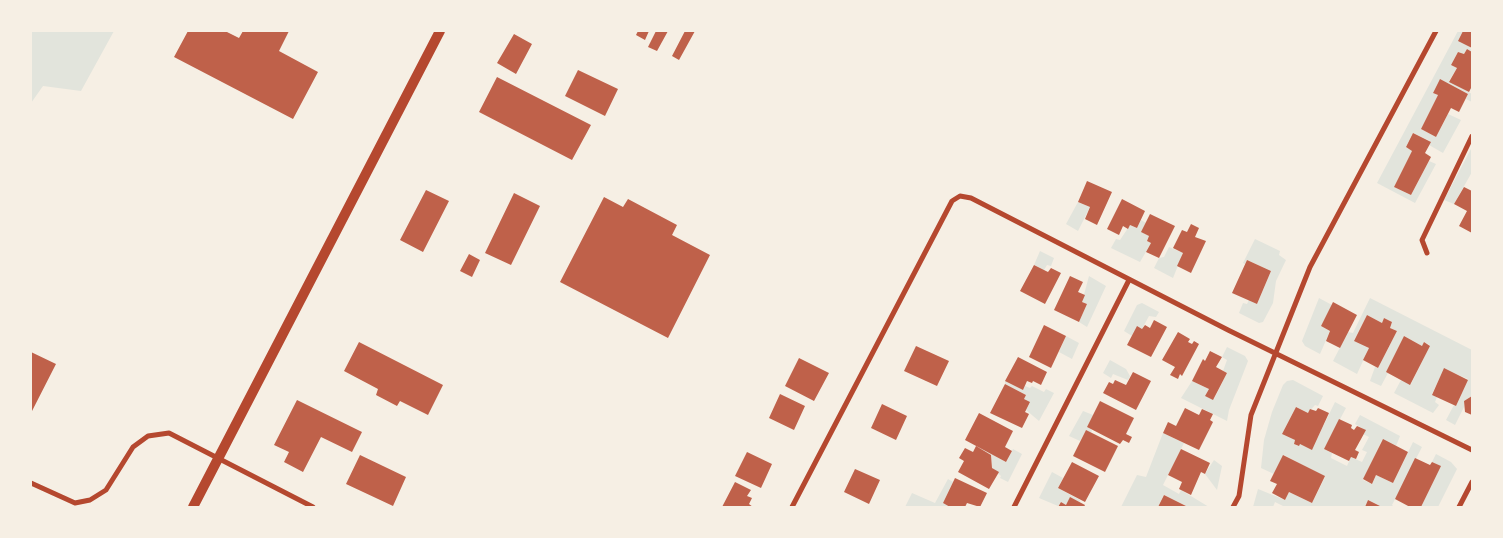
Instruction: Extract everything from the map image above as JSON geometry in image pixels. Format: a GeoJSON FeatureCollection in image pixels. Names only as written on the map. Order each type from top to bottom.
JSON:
{"type":"FeatureCollection","features":[{"type":"Feature","properties":{"kind":"main road"},"geometry":{"type":"LineString","coordinates":[[193,507],[440,31]]}},
{"type":"Feature","properties":{"kind":"street"},"geometry":{"type":"LineString","coordinates":[[1233,507],[1240,489],[1250,415],[1310,267],[1436,31]]}},
{"type":"Feature","properties":{"kind":"street"},"geometry":{"type":"LineString","coordinates":[[1427,253],[1422,240],[1472,136]]}},
{"type":"Feature","properties":{"kind":"street"},"geometry":{"type":"LineString","coordinates":[[792,507],[952,201],[960,196],[971,198],[1129,280],[1472,450]]}},
{"type":"Feature","properties":{"kind":"street"},"geometry":{"type":"LineString","coordinates":[[1014,507],[1129,280]]}},
{"type":"Feature","properties":{"kind":"street"},"geometry":{"type":"LineString","coordinates":[[31,483],[75,503],[90,500],[106,490],[133,447],[148,436],[168,433],[313,507]]}},
{"type":"Feature","properties":{"kind":"street"},"geometry":{"type":"LineString","coordinates":[[1459,507],[1472,482]]}},
{"type":"Feature","properties":{"kind":"shaded area"},"geometry":{"type":"Polygon","coordinates":[[[31,31],[114,31],[81,91],[43,86],[31,103],[31,31]]]}},
{"type":"Feature","properties":{"kind":"shaded area"},"geometry":{"type":"Polygon","coordinates":[[[1458,31],[1463,31],[1472,52],[1467,49],[1464,54],[1458,52],[1451,65],[1457,68],[1449,81],[1472,94],[1472,102],[1466,99],[1468,94],[1440,80],[1433,93],[1438,95],[1421,129],[1436,137],[1448,114],[1461,120],[1443,153],[1429,145],[1430,141],[1413,133],[1406,147],[1412,151],[1394,187],[1411,195],[1429,161],[1436,164],[1415,203],[1377,183],[1458,31]]]}},
{"type":"Feature","properties":{"kind":"shaded area"},"geometry":{"type":"Polygon","coordinates":[[[1472,147],[1472,172],[1454,204],[1444,200],[1472,147]]]}},
{"type":"Feature","properties":{"kind":"shaded area"},"geometry":{"type":"Polygon","coordinates":[[[1078,202],[1090,207],[1078,231],[1066,224],[1078,202]]]}},
{"type":"Feature","properties":{"kind":"shaded area"},"geometry":{"type":"Polygon","coordinates":[[[1141,220],[1146,223],[1142,232],[1149,236],[1147,241],[1151,243],[1140,262],[1111,248],[1116,239],[1120,240],[1130,225],[1137,228],[1141,220]]]}},
{"type":"Feature","properties":{"kind":"shaded area"},"geometry":{"type":"Polygon","coordinates":[[[1255,239],[1280,251],[1279,255],[1286,260],[1276,281],[1273,303],[1263,322],[1259,323],[1239,313],[1243,303],[1247,304],[1249,300],[1257,304],[1271,271],[1247,260],[1245,264],[1243,263],[1255,239]]]}},
{"type":"Feature","properties":{"kind":"shaded area"},"geometry":{"type":"Polygon","coordinates":[[[1169,247],[1183,253],[1173,278],[1154,268],[1159,258],[1164,257],[1169,247]]]}},
{"type":"Feature","properties":{"kind":"shaded area"},"geometry":{"type":"Polygon","coordinates":[[[1040,251],[1054,258],[1051,266],[1047,265],[1044,270],[1034,265],[1040,251]]]}},
{"type":"Feature","properties":{"kind":"shaded area"},"geometry":{"type":"Polygon","coordinates":[[[1089,276],[1106,286],[1087,327],[1079,322],[1087,304],[1082,302],[1089,276]]]}},
{"type":"Feature","properties":{"kind":"shaded area"},"geometry":{"type":"Polygon","coordinates":[[[1319,298],[1332,305],[1321,326],[1330,331],[1320,354],[1305,346],[1302,341],[1319,298]]]}},
{"type":"Feature","properties":{"kind":"shaded area"},"geometry":{"type":"Polygon","coordinates":[[[1370,298],[1472,350],[1472,396],[1464,401],[1464,407],[1455,425],[1446,420],[1454,405],[1456,406],[1468,379],[1444,369],[1432,394],[1437,397],[1435,402],[1439,405],[1433,413],[1394,393],[1401,380],[1411,384],[1430,345],[1424,342],[1422,346],[1404,336],[1381,386],[1370,381],[1375,367],[1378,368],[1397,331],[1390,328],[1392,322],[1384,318],[1382,323],[1367,315],[1354,340],[1369,348],[1357,374],[1333,361],[1348,332],[1353,333],[1370,298]]]}},
{"type":"Feature","properties":{"kind":"shaded area"},"geometry":{"type":"Polygon","coordinates":[[[1142,303],[1159,312],[1156,317],[1149,316],[1142,329],[1137,327],[1132,336],[1124,331],[1137,305],[1142,303]]]}},
{"type":"Feature","properties":{"kind":"shaded area"},"geometry":{"type":"Polygon","coordinates":[[[1066,336],[1079,343],[1072,359],[1059,352],[1066,336]]]}},
{"type":"Feature","properties":{"kind":"shaded area"},"geometry":{"type":"Polygon","coordinates":[[[1227,347],[1245,356],[1248,361],[1229,410],[1227,421],[1181,398],[1192,381],[1209,389],[1205,396],[1214,399],[1227,373],[1223,371],[1227,360],[1222,357],[1227,347]]]}},
{"type":"Feature","properties":{"kind":"shaded area"},"geometry":{"type":"Polygon","coordinates":[[[1110,360],[1126,369],[1130,376],[1128,380],[1113,374],[1111,378],[1103,373],[1110,360]]]}},
{"type":"Feature","properties":{"kind":"shaded area"},"geometry":{"type":"Polygon","coordinates":[[[1293,380],[1323,396],[1318,406],[1315,405],[1308,413],[1296,407],[1282,434],[1295,440],[1294,444],[1298,446],[1300,444],[1312,449],[1335,402],[1346,408],[1324,449],[1332,453],[1331,458],[1347,466],[1351,457],[1362,462],[1367,452],[1362,450],[1369,437],[1363,434],[1365,430],[1355,424],[1360,415],[1400,436],[1396,446],[1382,440],[1363,480],[1372,484],[1376,475],[1393,483],[1413,442],[1422,447],[1392,505],[1394,507],[1382,507],[1368,500],[1365,507],[1285,507],[1275,502],[1273,507],[1253,507],[1258,489],[1285,500],[1289,492],[1312,503],[1325,477],[1284,455],[1274,474],[1261,468],[1264,440],[1272,412],[1283,385],[1287,381],[1293,380]]]}},
{"type":"Feature","properties":{"kind":"shaded area"},"geometry":{"type":"Polygon","coordinates":[[[1005,381],[1023,390],[1025,386],[1030,388],[1032,386],[1044,392],[1046,389],[1054,393],[1039,421],[1026,410],[1030,403],[1024,399],[1026,395],[1005,384],[1005,381]]]}},
{"type":"Feature","properties":{"kind":"shaded area"},"geometry":{"type":"Polygon","coordinates":[[[1083,411],[1093,415],[1087,427],[1092,430],[1091,433],[1086,430],[1080,441],[1069,436],[1083,411]]]}},
{"type":"Feature","properties":{"kind":"shaded area"},"geometry":{"type":"Polygon","coordinates":[[[1163,433],[1184,443],[1163,485],[1179,494],[1181,490],[1209,507],[1188,507],[1164,495],[1158,507],[1121,507],[1137,475],[1146,477],[1163,433]]]}},
{"type":"Feature","properties":{"kind":"shaded area"},"geometry":{"type":"Polygon","coordinates":[[[976,446],[1006,462],[1013,449],[1022,454],[1008,482],[1000,478],[1001,476],[992,468],[991,455],[976,446]]]}},
{"type":"Feature","properties":{"kind":"shaded area"},"geometry":{"type":"Polygon","coordinates":[[[1436,454],[1451,462],[1457,469],[1438,507],[1421,507],[1440,466],[1432,462],[1436,454]]]}},
{"type":"Feature","properties":{"kind":"shaded area"},"geometry":{"type":"Polygon","coordinates":[[[1214,460],[1222,466],[1217,490],[1205,474],[1214,460]]]}},
{"type":"Feature","properties":{"kind":"shaded area"},"geometry":{"type":"Polygon","coordinates":[[[1052,472],[1063,478],[1058,488],[1080,500],[1080,502],[1070,498],[1066,505],[1061,502],[1058,506],[1039,498],[1052,472]]]}},
{"type":"Feature","properties":{"kind":"shaded area"},"geometry":{"type":"Polygon","coordinates":[[[948,479],[953,482],[943,503],[950,507],[905,507],[912,493],[935,503],[948,479]]]}},
{"type":"Feature","properties":{"kind":"building"},"geometry":{"type":"Polygon","coordinates":[[[188,31],[225,31],[239,38],[243,31],[289,31],[279,51],[318,72],[293,119],[174,57],[188,31]]]}},
{"type":"Feature","properties":{"kind":"building"},"geometry":{"type":"Polygon","coordinates":[[[638,31],[649,31],[645,40],[636,35],[638,31]]]}},
{"type":"Feature","properties":{"kind":"building"},"geometry":{"type":"Polygon","coordinates":[[[656,31],[668,31],[657,51],[648,47],[656,31]]]}},
{"type":"Feature","properties":{"kind":"building"},"geometry":{"type":"Polygon","coordinates":[[[685,31],[695,31],[679,60],[672,56],[685,31]]]}},
{"type":"Feature","properties":{"kind":"building"},"geometry":{"type":"Polygon","coordinates":[[[1463,31],[1472,31],[1472,48],[1458,41],[1463,31]]]}},
{"type":"Feature","properties":{"kind":"building"},"geometry":{"type":"Polygon","coordinates":[[[514,34],[532,44],[516,74],[497,63],[514,34]]]}},
{"type":"Feature","properties":{"kind":"building"},"geometry":{"type":"Polygon","coordinates":[[[1467,49],[1472,52],[1472,86],[1469,92],[1449,82],[1457,68],[1451,65],[1458,52],[1464,54],[1467,49]]]}},
{"type":"Feature","properties":{"kind":"building"},"geometry":{"type":"Polygon","coordinates":[[[578,70],[618,89],[605,116],[565,96],[578,70]]]}},
{"type":"Feature","properties":{"kind":"building"},"geometry":{"type":"Polygon","coordinates":[[[497,77],[591,125],[572,160],[479,112],[497,77]]]}},
{"type":"Feature","properties":{"kind":"building"},"geometry":{"type":"Polygon","coordinates":[[[1440,79],[1468,94],[1459,112],[1451,108],[1436,137],[1421,129],[1438,95],[1433,93],[1440,79]]]}},
{"type":"Feature","properties":{"kind":"building"},"geometry":{"type":"Polygon","coordinates":[[[1413,133],[1431,142],[1425,153],[1431,157],[1411,195],[1394,187],[1412,151],[1406,147],[1413,133]]]}},
{"type":"Feature","properties":{"kind":"building"},"geometry":{"type":"Polygon","coordinates":[[[1087,181],[1112,192],[1097,225],[1085,219],[1090,207],[1078,202],[1087,181]]]}},
{"type":"Feature","properties":{"kind":"building"},"geometry":{"type":"Polygon","coordinates":[[[1464,187],[1472,191],[1472,233],[1459,226],[1467,211],[1454,204],[1464,187]]]}},
{"type":"Feature","properties":{"kind":"building"},"geometry":{"type":"Polygon","coordinates":[[[426,190],[449,201],[423,252],[400,240],[426,190]]]}},
{"type":"Feature","properties":{"kind":"building"},"geometry":{"type":"Polygon","coordinates":[[[514,193],[540,206],[511,265],[485,253],[514,193]]]}},
{"type":"Feature","properties":{"kind":"building"},"geometry":{"type":"Polygon","coordinates":[[[604,197],[623,207],[628,199],[677,225],[672,235],[710,255],[668,338],[560,282],[604,197]]]}},
{"type":"Feature","properties":{"kind":"building"},"geometry":{"type":"Polygon","coordinates":[[[1122,199],[1145,211],[1137,228],[1130,225],[1128,229],[1123,226],[1119,235],[1107,229],[1122,199]]]}},
{"type":"Feature","properties":{"kind":"building"},"geometry":{"type":"Polygon","coordinates":[[[1150,214],[1175,226],[1159,258],[1146,252],[1151,243],[1147,241],[1149,236],[1141,232],[1150,214]]]}},
{"type":"Feature","properties":{"kind":"building"},"geometry":{"type":"Polygon","coordinates":[[[1191,224],[1199,228],[1195,237],[1206,241],[1191,273],[1177,266],[1183,253],[1173,248],[1182,230],[1187,232],[1191,224]]]}},
{"type":"Feature","properties":{"kind":"building"},"geometry":{"type":"Polygon","coordinates":[[[469,254],[480,260],[472,277],[460,271],[469,254]]]}},
{"type":"Feature","properties":{"kind":"building"},"geometry":{"type":"Polygon","coordinates":[[[1247,260],[1271,271],[1257,304],[1232,293],[1247,260]]]}},
{"type":"Feature","properties":{"kind":"building"},"geometry":{"type":"Polygon","coordinates":[[[1034,265],[1048,272],[1051,268],[1061,273],[1045,304],[1020,291],[1034,265]]]}},
{"type":"Feature","properties":{"kind":"building"},"geometry":{"type":"Polygon","coordinates":[[[1070,276],[1083,282],[1078,292],[1085,295],[1082,302],[1087,304],[1079,322],[1054,310],[1070,276]]]}},
{"type":"Feature","properties":{"kind":"building"},"geometry":{"type":"Polygon","coordinates":[[[1333,302],[1357,315],[1340,348],[1326,341],[1330,331],[1321,326],[1333,302]]]}},
{"type":"Feature","properties":{"kind":"building"},"geometry":{"type":"Polygon","coordinates":[[[1367,315],[1382,323],[1384,318],[1392,322],[1390,328],[1397,331],[1378,368],[1363,360],[1369,348],[1354,341],[1367,315]]]}},
{"type":"Feature","properties":{"kind":"building"},"geometry":{"type":"Polygon","coordinates":[[[1154,320],[1167,327],[1151,357],[1127,345],[1137,326],[1142,329],[1145,325],[1150,328],[1154,320]]]}},
{"type":"Feature","properties":{"kind":"building"},"geometry":{"type":"Polygon","coordinates":[[[1044,325],[1066,336],[1051,368],[1029,357],[1044,325]]]}},
{"type":"Feature","properties":{"kind":"building"},"geometry":{"type":"Polygon","coordinates":[[[1178,332],[1190,339],[1188,342],[1192,344],[1194,341],[1199,344],[1182,376],[1180,374],[1178,379],[1170,375],[1175,367],[1162,360],[1178,332]]]}},
{"type":"Feature","properties":{"kind":"building"},"geometry":{"type":"Polygon","coordinates":[[[1404,336],[1422,346],[1424,342],[1430,346],[1410,385],[1386,372],[1404,336]]]}},
{"type":"Feature","properties":{"kind":"building"},"geometry":{"type":"Polygon","coordinates":[[[359,342],[443,385],[428,415],[400,401],[397,406],[376,395],[378,389],[344,371],[359,342]]]}},
{"type":"Feature","properties":{"kind":"building"},"geometry":{"type":"Polygon","coordinates":[[[916,346],[949,361],[937,386],[904,371],[916,346]]]}},
{"type":"Feature","properties":{"kind":"building"},"geometry":{"type":"Polygon","coordinates":[[[1210,351],[1222,357],[1216,367],[1227,373],[1213,400],[1205,396],[1209,389],[1192,381],[1203,359],[1205,361],[1210,351]]]}},
{"type":"Feature","properties":{"kind":"building"},"geometry":{"type":"Polygon","coordinates":[[[31,352],[56,364],[31,413],[31,352]]]}},
{"type":"Feature","properties":{"kind":"building"},"geometry":{"type":"Polygon","coordinates":[[[1018,357],[1047,372],[1041,385],[1033,381],[1032,383],[1027,381],[1023,390],[1005,381],[1018,357]]]}},
{"type":"Feature","properties":{"kind":"building"},"geometry":{"type":"Polygon","coordinates":[[[799,358],[829,373],[814,401],[785,386],[799,358]]]}},
{"type":"Feature","properties":{"kind":"building"},"geometry":{"type":"Polygon","coordinates":[[[1444,368],[1468,380],[1456,406],[1432,395],[1444,368]]]}},
{"type":"Feature","properties":{"kind":"building"},"geometry":{"type":"Polygon","coordinates":[[[1133,372],[1151,381],[1136,410],[1103,393],[1109,382],[1113,384],[1115,380],[1126,385],[1133,372]]]}},
{"type":"Feature","properties":{"kind":"building"},"geometry":{"type":"Polygon","coordinates":[[[1005,384],[1026,395],[1024,399],[1030,402],[1025,412],[1029,414],[1022,428],[990,413],[1005,384]]]}},
{"type":"Feature","properties":{"kind":"building"},"geometry":{"type":"Polygon","coordinates":[[[780,394],[805,406],[794,430],[769,418],[780,394]]]}},
{"type":"Feature","properties":{"kind":"building"},"geometry":{"type":"Polygon","coordinates":[[[1472,396],[1472,415],[1465,412],[1464,401],[1472,396]]]}},
{"type":"Feature","properties":{"kind":"building"},"geometry":{"type":"Polygon","coordinates":[[[297,400],[362,432],[352,452],[321,437],[303,472],[284,462],[289,452],[274,445],[297,400]]]}},
{"type":"Feature","properties":{"kind":"building"},"geometry":{"type":"Polygon","coordinates":[[[1100,401],[1134,418],[1126,434],[1132,437],[1129,443],[1123,440],[1120,444],[1087,427],[1100,401]]]}},
{"type":"Feature","properties":{"kind":"building"},"geometry":{"type":"Polygon","coordinates":[[[882,404],[907,416],[896,440],[871,428],[882,404]]]}},
{"type":"Feature","properties":{"kind":"building"},"geometry":{"type":"Polygon","coordinates":[[[1296,407],[1308,413],[1310,409],[1316,411],[1318,408],[1329,413],[1312,450],[1300,444],[1299,446],[1294,444],[1295,440],[1282,434],[1296,407]]]}},
{"type":"Feature","properties":{"kind":"building"},"geometry":{"type":"Polygon","coordinates":[[[1185,408],[1199,415],[1202,409],[1213,414],[1210,420],[1213,422],[1199,450],[1163,433],[1168,422],[1176,426],[1185,408]]]}},
{"type":"Feature","properties":{"kind":"building"},"geometry":{"type":"Polygon","coordinates":[[[979,413],[1013,431],[1005,447],[1012,451],[1006,462],[965,440],[979,413]]]}},
{"type":"Feature","properties":{"kind":"building"},"geometry":{"type":"Polygon","coordinates":[[[1339,419],[1352,425],[1351,428],[1354,430],[1357,426],[1366,430],[1355,450],[1359,452],[1356,459],[1351,457],[1349,461],[1324,449],[1339,419]]]}},
{"type":"Feature","properties":{"kind":"building"},"geometry":{"type":"Polygon","coordinates":[[[1086,430],[1118,446],[1105,472],[1073,456],[1086,430]]]}},
{"type":"Feature","properties":{"kind":"building"},"geometry":{"type":"Polygon","coordinates":[[[1383,439],[1408,452],[1393,483],[1376,475],[1372,484],[1363,479],[1383,439]]]}},
{"type":"Feature","properties":{"kind":"building"},"geometry":{"type":"Polygon","coordinates":[[[976,446],[991,455],[992,468],[999,472],[989,489],[958,472],[964,461],[959,458],[965,448],[973,452],[976,446]]]}},
{"type":"Feature","properties":{"kind":"building"},"geometry":{"type":"Polygon","coordinates":[[[1181,449],[1210,463],[1205,474],[1201,472],[1191,495],[1179,489],[1182,482],[1168,475],[1181,449]]]}},
{"type":"Feature","properties":{"kind":"building"},"geometry":{"type":"Polygon","coordinates":[[[747,452],[772,464],[761,488],[735,476],[747,452]]]}},
{"type":"Feature","properties":{"kind":"building"},"geometry":{"type":"Polygon","coordinates":[[[360,455],[406,477],[393,506],[346,484],[360,455]]]}},
{"type":"Feature","properties":{"kind":"building"},"geometry":{"type":"Polygon","coordinates":[[[1283,455],[1325,476],[1312,503],[1289,492],[1285,500],[1272,493],[1277,484],[1270,481],[1283,455]]]}},
{"type":"Feature","properties":{"kind":"building"},"geometry":{"type":"Polygon","coordinates":[[[1415,458],[1430,465],[1432,462],[1441,466],[1421,507],[1410,507],[1395,499],[1415,458]]]}},
{"type":"Feature","properties":{"kind":"building"},"geometry":{"type":"Polygon","coordinates":[[[1072,462],[1099,476],[1085,502],[1058,488],[1072,462]]]}},
{"type":"Feature","properties":{"kind":"building"},"geometry":{"type":"Polygon","coordinates":[[[855,469],[880,480],[869,504],[844,492],[855,469]]]}},
{"type":"Feature","properties":{"kind":"building"},"geometry":{"type":"Polygon","coordinates":[[[955,478],[987,493],[980,507],[967,503],[965,507],[950,507],[943,503],[955,478]]]}},
{"type":"Feature","properties":{"kind":"building"},"geometry":{"type":"Polygon","coordinates":[[[735,482],[751,490],[747,496],[752,498],[749,504],[753,507],[722,507],[735,482]]]}},
{"type":"Feature","properties":{"kind":"building"},"geometry":{"type":"Polygon","coordinates":[[[1164,495],[1188,507],[1158,507],[1164,495]]]}},
{"type":"Feature","properties":{"kind":"building"},"geometry":{"type":"Polygon","coordinates":[[[1070,497],[1085,505],[1084,507],[1058,507],[1061,502],[1066,505],[1070,497]]]}},
{"type":"Feature","properties":{"kind":"building"},"geometry":{"type":"Polygon","coordinates":[[[1368,500],[1382,507],[1365,507],[1368,500]]]}}]}
